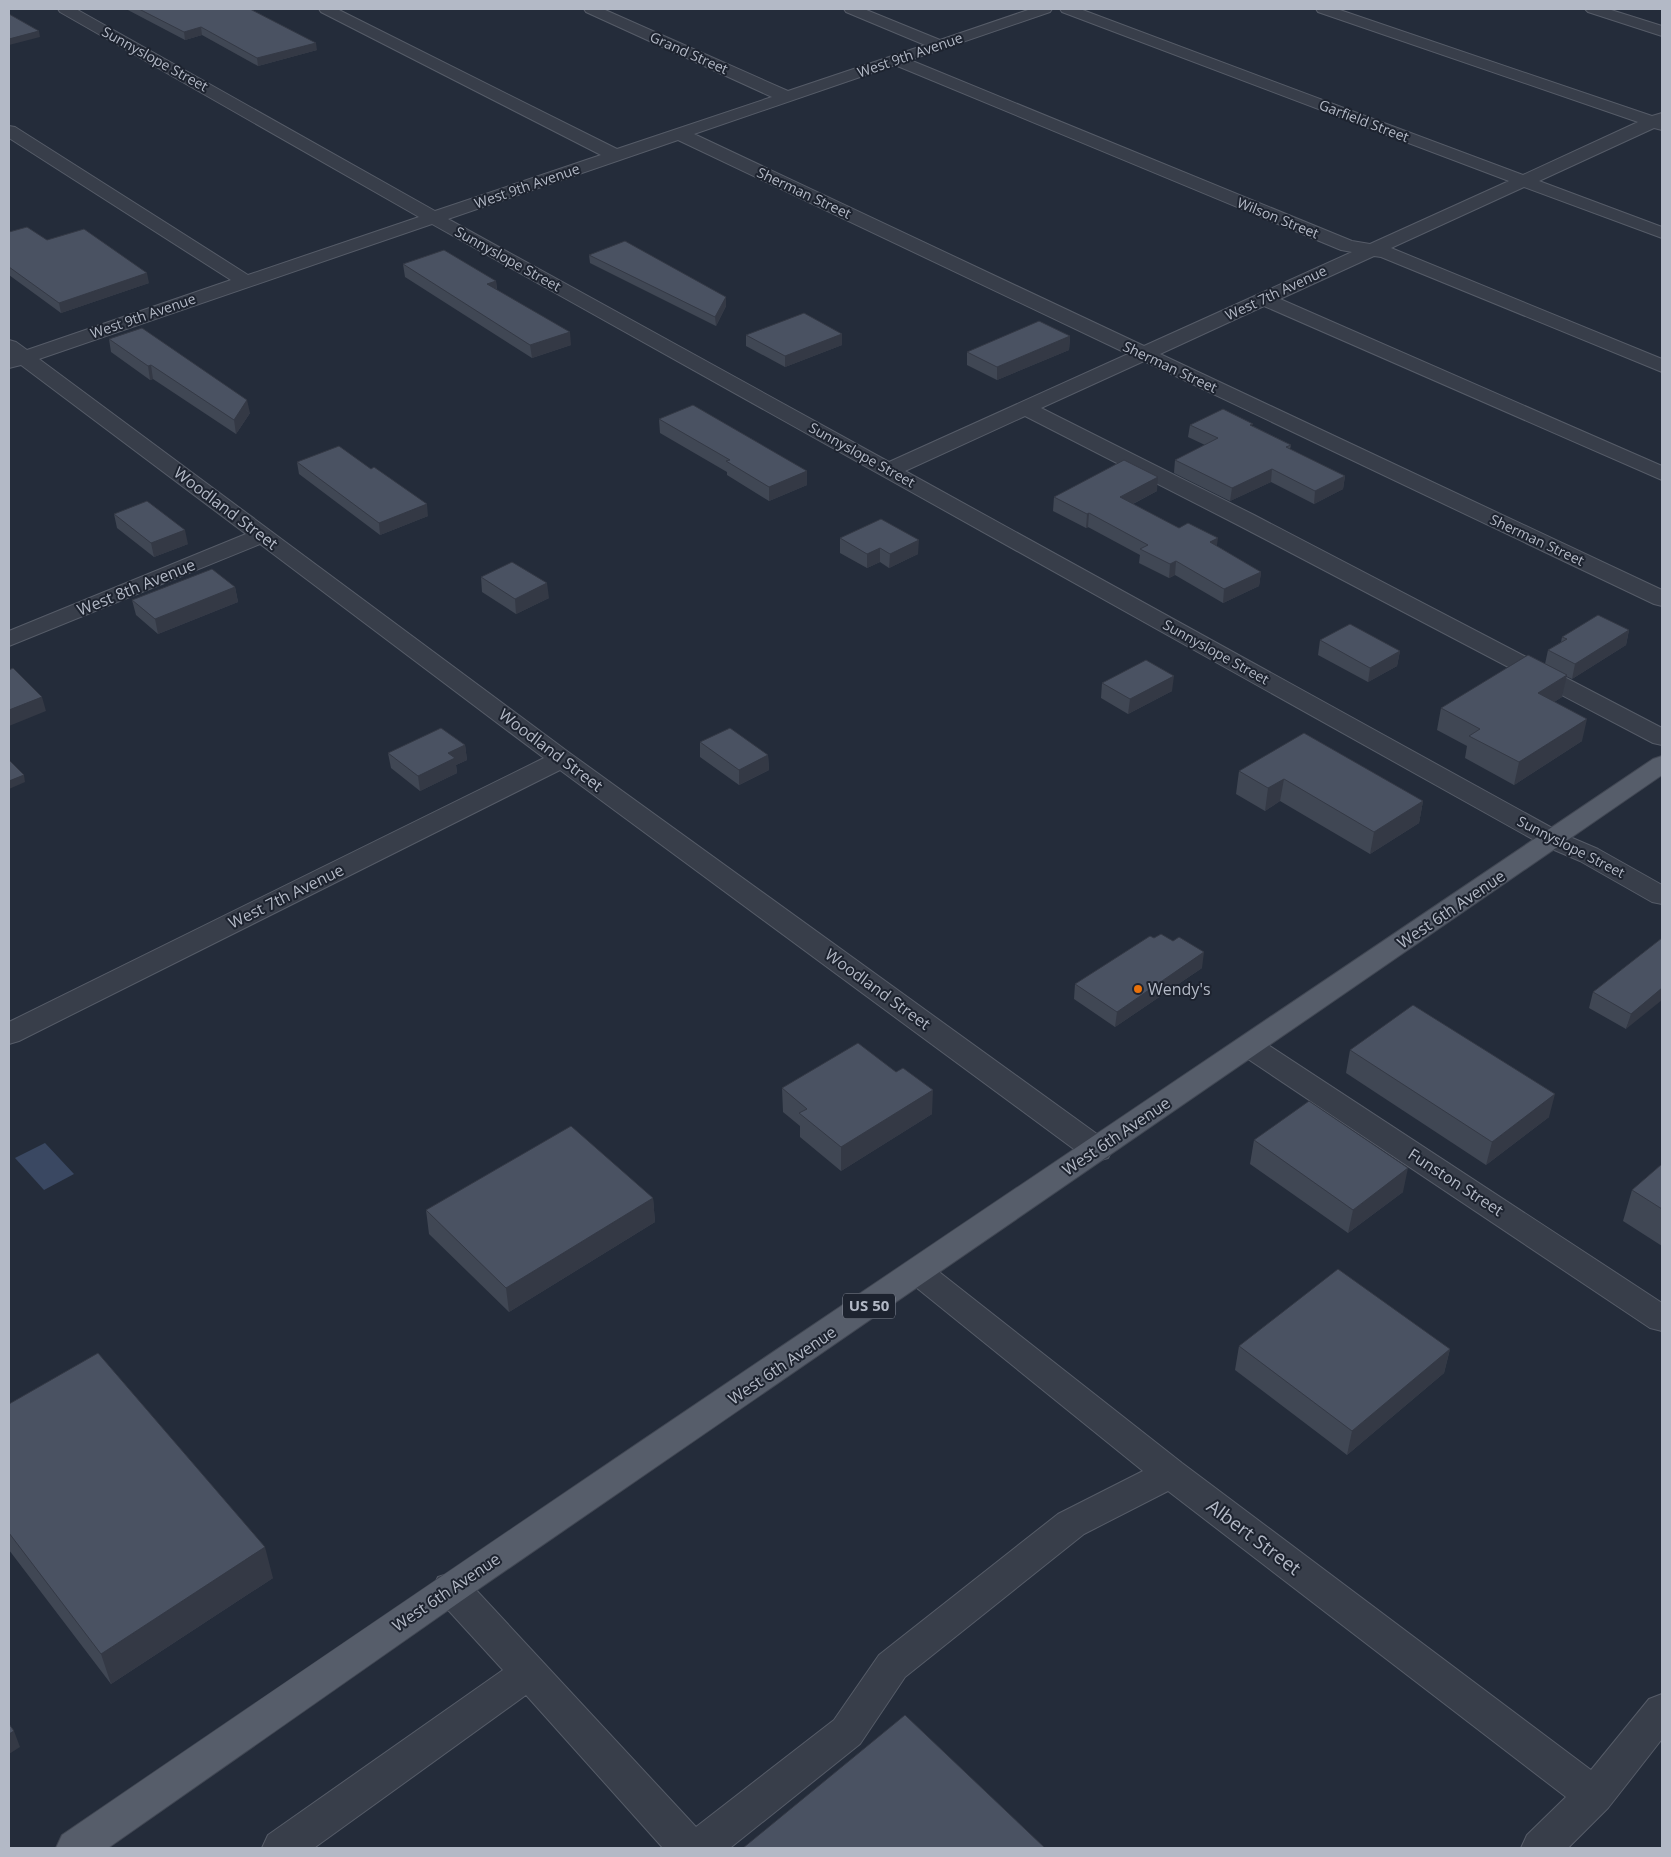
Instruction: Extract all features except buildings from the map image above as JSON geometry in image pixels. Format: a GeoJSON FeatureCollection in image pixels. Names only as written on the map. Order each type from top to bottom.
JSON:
{"type":"FeatureCollection","features":[{"type":"Feature","properties":{"kind":"main road","name":"West 6th Avenue"},"geometry":{"type":"LineString","coordinates":[[76,1848],[451,1588],[1554,840],[1662,764]]}},
{"type":"Feature","properties":{"kind":"street","name":"Sunnyslope Street"},"geometry":{"type":"LineString","coordinates":[[65,9],[434,218],[1554,840],[1589,855],[1662,896]]}},
{"type":"Feature","properties":{"kind":"street"},"geometry":{"type":"LineString","coordinates":[[326,9],[615,155]]}},
{"type":"Feature","properties":{"kind":"street","name":"Grand Street"},"geometry":{"type":"LineString","coordinates":[[591,9],[788,97]]}},
{"type":"Feature","properties":{"kind":"street"},"geometry":{"type":"LineString","coordinates":[[851,9],[939,45]]}},
{"type":"Feature","properties":{"kind":"street","name":"West 9th Avenue"},"geometry":{"type":"LineString","coordinates":[[14,355],[434,218],[1045,9]]}},
{"type":"Feature","properties":{"kind":"street","name":"Garfield Street"},"geometry":{"type":"LineString","coordinates":[[1067,9],[1662,232]]}},
{"type":"Feature","properties":{"kind":"street"},"geometry":{"type":"LineString","coordinates":[[1323,9],[1659,121]]}},
{"type":"Feature","properties":{"kind":"street"},"geometry":{"type":"LineString","coordinates":[[1593,9],[1662,31]]}},
{"type":"Feature","properties":{"kind":"street","name":"Wilson Street"},"geometry":{"type":"LineString","coordinates":[[896,60],[1348,246],[1385,252],[1662,366]]}},
{"type":"Feature","properties":{"kind":"street","name":"West 7th Avenue"},"geometry":{"type":"LineString","coordinates":[[889,470],[1372,249],[1659,121]]}},
{"type":"Feature","properties":{"kind":"street"},"geometry":{"type":"LineString","coordinates":[[9,132],[245,281]]}},
{"type":"Feature","properties":{"kind":"street","name":"Sherman Street"},"geometry":{"type":"LineString","coordinates":[[679,134],[1662,599]]}},
{"type":"Feature","properties":{"kind":"street"},"geometry":{"type":"LineString","coordinates":[[1264,299],[1662,474]]}},
{"type":"Feature","properties":{"kind":"street","name":"Woodland Street"},"geometry":{"type":"LineString","coordinates":[[14,355],[263,535],[562,759],[1097,1150]]}},
{"type":"Feature","properties":{"kind":"street"},"geometry":{"type":"LineString","coordinates":[[1025,408],[1662,738]]}},
{"type":"Feature","properties":{"kind":"street","name":"West 8th Avenue"},"geometry":{"type":"LineString","coordinates":[[9,640],[263,535]]}},
{"type":"Feature","properties":{"kind":"street","name":"West 7th Avenue"},"geometry":{"type":"LineString","coordinates":[[9,1034],[562,759]]}},
{"type":"Feature","properties":{"kind":"street","name":"Funston Street"},"geometry":{"type":"LineString","coordinates":[[1249,1046],[1662,1319]]}},
{"type":"Feature","properties":{"kind":"street","name":"Albert Street"},"geometry":{"type":"LineString","coordinates":[[918,1272],[1170,1473],[1594,1795]]}},
{"type":"Feature","properties":{"kind":"street"},"geometry":{"type":"LineString","coordinates":[[700,1848],[847,1732],[892,1666],[1071,1524],[1170,1473]]}},
{"type":"Feature","properties":{"kind":"street"},"geometry":{"type":"LineString","coordinates":[[451,1588],[689,1848]]}},
{"type":"Feature","properties":{"kind":"street"},"geometry":{"type":"LineString","coordinates":[[282,1848],[529,1672]]}},
{"type":"Feature","properties":{"kind":"street"},"geometry":{"type":"LineString","coordinates":[[1541,1848],[1594,1795],[1662,1710]]}},
{"type":"Feature","properties":{"kind":"water"},"geometry":{"type":"Polygon","coordinates":[[[45,1143],[74,1174],[44,1190],[15,1158],[45,1143]]]}},
{"type":"Feature","properties":{"kind":"place","name":"Wendy's"},"geometry":{"type":"Point","coordinates":[1138,989]}}]}
